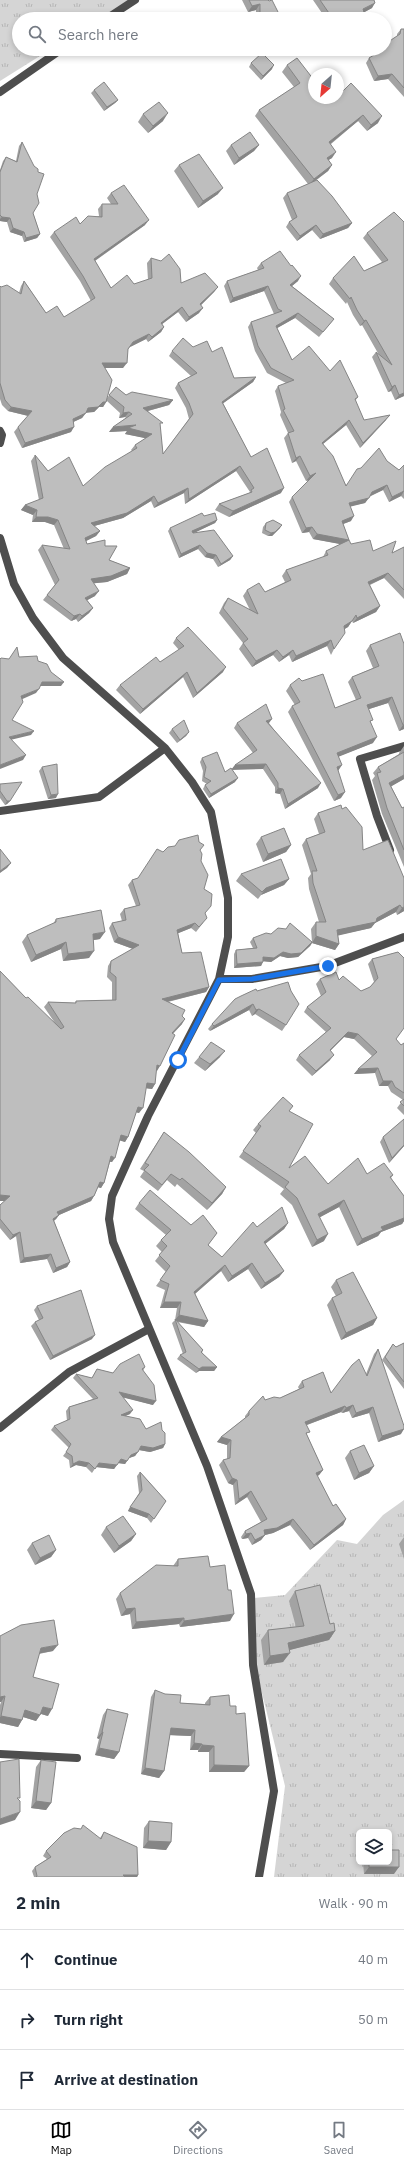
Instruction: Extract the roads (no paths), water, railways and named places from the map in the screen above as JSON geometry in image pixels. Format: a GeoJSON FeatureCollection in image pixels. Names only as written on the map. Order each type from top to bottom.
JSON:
{"type":"FeatureCollection","features":[{"type":"Feature","properties":{"kind":"street"},"geometry":{"type":"LineString","coordinates":[[117,12],[135,0]]}},
{"type":"Feature","properties":{"kind":"street"},"geometry":{"type":"LineString","coordinates":[[0,92],[52,56]]}},
{"type":"Feature","properties":{"kind":"street"},"geometry":{"type":"LineString","coordinates":[[0,432],[2,435],[0,443]]}},
{"type":"Feature","properties":{"kind":"street"},"geometry":{"type":"LineString","coordinates":[[0,538],[14,584],[32,618],[64,658],[165,748],[192,782],[211,812],[228,898],[228,936],[219,980],[148,1116],[112,1196],[108,1219],[113,1242],[207,1466],[251,1594],[253,1666],[274,1791],[259,1877]]}},
{"type":"Feature","properties":{"kind":"street"},"geometry":{"type":"LineString","coordinates":[[395,861],[376,816],[360,759],[404,746]]}},
{"type":"Feature","properties":{"kind":"street"},"geometry":{"type":"LineString","coordinates":[[0,811],[99,797],[165,748]]}},
{"type":"Feature","properties":{"kind":"street"},"geometry":{"type":"LineString","coordinates":[[219,980],[252,979],[328,966],[404,937]]}},
{"type":"Feature","properties":{"kind":"street"},"geometry":{"type":"LineString","coordinates":[[0,1428],[69,1372],[149,1329]]}},
{"type":"Feature","properties":{"kind":"street"},"geometry":{"type":"LineString","coordinates":[[0,1754],[77,1758]]}}]}
